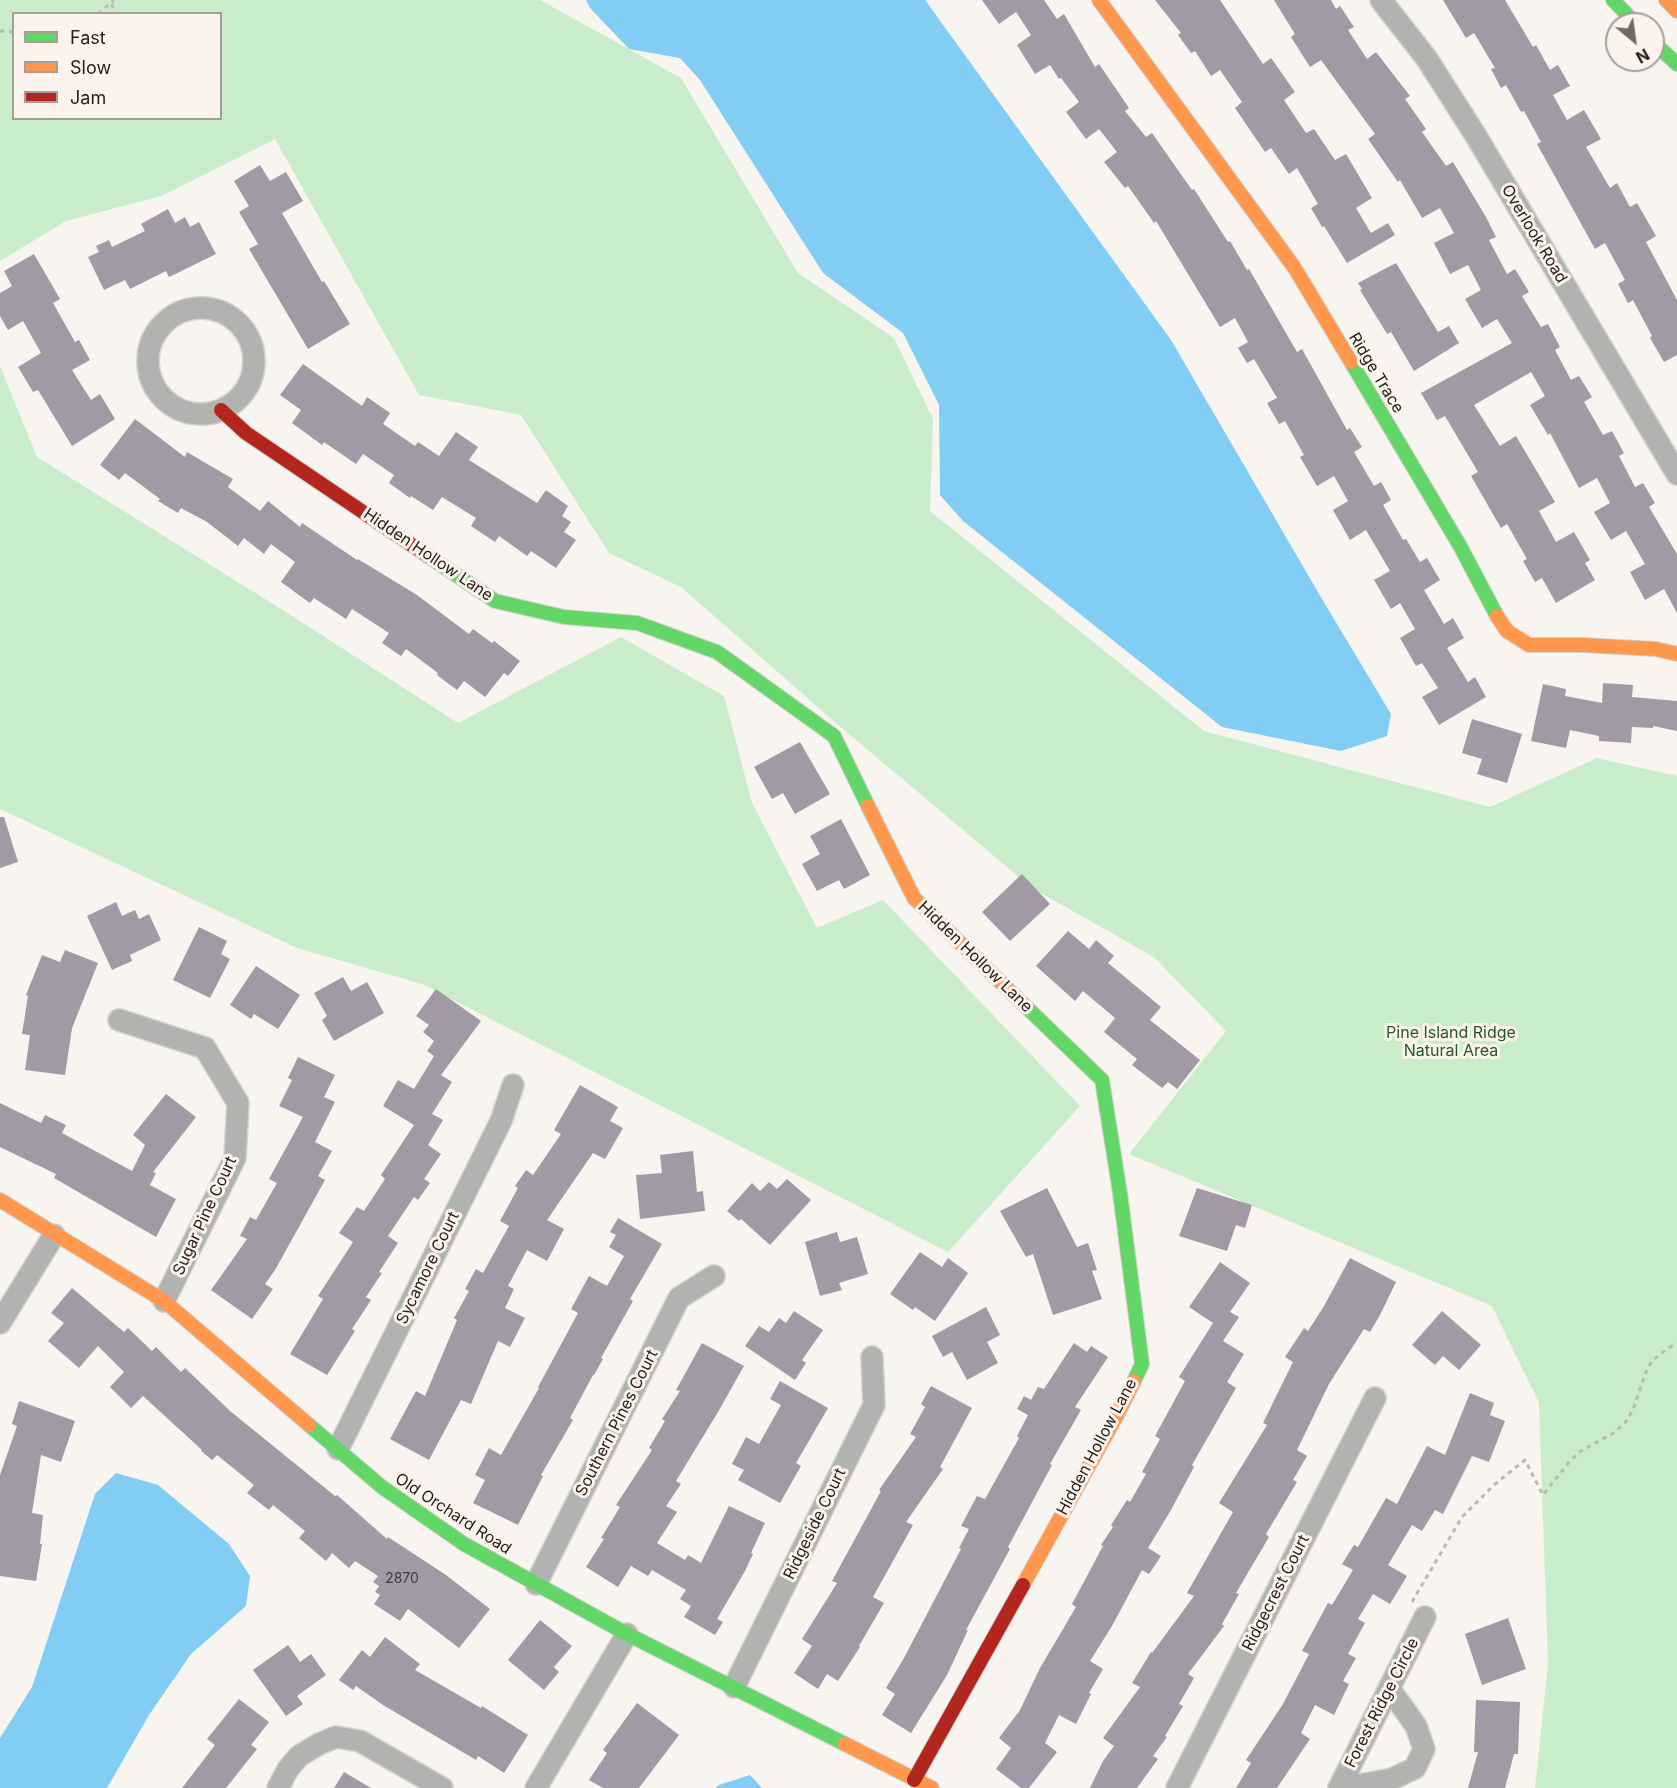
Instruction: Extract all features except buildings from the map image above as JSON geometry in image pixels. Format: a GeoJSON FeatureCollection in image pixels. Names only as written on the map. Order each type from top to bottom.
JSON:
{"type":"FeatureCollection","features":[{"type":"Feature","properties":{"kind":"street","name":"Ridge Trace"},"geometry":{"type":"LineString","coordinates":[[1099,0],[1294,267],[1454,536],[1487,599],[1507,631],[1528,645],[1656,649],[1677,654]]}},
{"type":"Feature","properties":{"kind":"street","name":"Overlook Road"},"geometry":{"type":"LineString","coordinates":[[1382,0],[1426,59],[1476,136],[1677,474]]}},
{"type":"Feature","properties":{"kind":"street"},"geometry":{"type":"LineString","coordinates":[[1613,0],[1624,12]]}},
{"type":"Feature","properties":{"kind":"street"},"geometry":{"type":"LineString","coordinates":[[1666,0],[1677,11]]}},
{"type":"Feature","properties":{"kind":"street"},"geometry":{"type":"LineString","coordinates":[[1665,53],[1677,64]]}},
{"type":"Feature","properties":{"kind":"street"},"geometry":{"type":"LineString","coordinates":[[195,308],[213,309],[224,313],[244,329],[252,345],[254,363],[250,381],[240,397],[221,410],[192,413],[176,408],[162,398],[153,384],[148,367],[149,351],[154,335],[165,321],[179,312],[195,308]]}},
{"type":"Feature","properties":{"kind":"street","name":"Hidden Hollow Lane"},"geometry":{"type":"LineString","coordinates":[[221,410],[246,433],[495,602],[564,617],[637,622],[717,652],[834,736],[914,898],[1102,1080],[1123,1214],[1142,1364],[1117,1414],[914,1780]]}},
{"type":"Feature","properties":{"kind":"street","name":"Sugar Pine Court"},"geometry":{"type":"LineString","coordinates":[[118,1020],[205,1048],[238,1103],[235,1158],[164,1301]]}},
{"type":"Feature","properties":{"kind":"street","name":"Sycamore Court"},"geometry":{"type":"LineString","coordinates":[[338,1449],[501,1121],[513,1084]]}},
{"type":"Feature","properties":{"kind":"street","name":"Old Orchard Road"},"geometry":{"type":"LineString","coordinates":[[0,1200],[164,1301],[381,1488],[464,1545],[627,1634],[932,1788]]}},
{"type":"Feature","properties":{"kind":"street"},"geometry":{"type":"LineString","coordinates":[[0,1323],[54,1235]]}},
{"type":"Feature","properties":{"kind":"street","name":"Southern Pines Court"},"geometry":{"type":"LineString","coordinates":[[536,1584],[679,1298],[714,1275]]}},
{"type":"Feature","properties":{"kind":"street","name":"Ridgeside Court"},"geometry":{"type":"LineString","coordinates":[[734,1687],[874,1405],[872,1357]]}},
{"type":"Feature","properties":{"kind":"street","name":"Ridgecrest Court"},"geometry":{"type":"LineString","coordinates":[[1177,1788],[1375,1398]]}},
{"type":"Feature","properties":{"kind":"street","name":"Forest Ridge Circle"},"geometry":{"type":"LineString","coordinates":[[1339,1788],[1389,1688],[1417,1612]]}},
{"type":"Feature","properties":{"kind":"street"},"geometry":{"type":"LineString","coordinates":[[536,1788],[627,1634]]}},
{"type":"Feature","properties":{"kind":"street"},"geometry":{"type":"LineString","coordinates":[[1344,1788],[1392,1779],[1415,1768],[1424,1749],[1416,1726],[1389,1688]]}},
{"type":"Feature","properties":{"kind":"street"},"geometry":{"type":"LineString","coordinates":[[278,1788],[288,1769],[299,1756],[336,1737],[360,1741],[442,1788]]}},
{"type":"Feature","properties":{"kind":"path"},"geometry":{"type":"LineString","coordinates":[[100,12],[113,2]]}},
{"type":"Feature","properties":{"kind":"path"},"geometry":{"type":"LineString","coordinates":[[1417,1612],[1462,1517],[1495,1484],[1525,1460],[1543,1495],[1569,1462],[1581,1451],[1612,1434],[1625,1423],[1633,1410],[1652,1361],[1677,1344]]}},
{"type":"Feature","properties":{"kind":"green space","name":"Pine Island Ridge Natural Area"},"geometry":{"type":"Polygon","coordinates":[[[0,0],[540,0],[681,78],[798,273],[894,338],[933,419],[930,511],[1204,731],[1490,807],[1597,758],[1677,776],[1677,1788],[1535,1788],[1548,1664],[1539,1403],[1492,1306],[1129,1154],[1226,1031],[1154,957],[1032,888],[837,724],[681,587],[609,553],[521,415],[419,395],[275,139],[161,196],[66,221],[0,261],[0,0]]]}},
{"type":"Feature","properties":{"kind":"green space"},"geometry":{"type":"Polygon","coordinates":[[[0,366],[37,457],[286,612],[458,723],[621,637],[724,696],[752,803],[817,928],[883,900],[1080,1106],[948,1252],[422,984],[297,948],[0,809],[0,366]]]}},
{"type":"Feature","properties":{"kind":"water"},"geometry":{"type":"Polygon","coordinates":[[[586,0],[925,0],[1171,340],[1391,714],[1387,736],[1341,751],[1222,727],[963,521],[940,495],[939,405],[903,333],[823,273],[700,80],[680,58],[629,49],[590,8],[586,0]]]}},
{"type":"Feature","properties":{"kind":"water"},"geometry":{"type":"Polygon","coordinates":[[[116,1473],[158,1485],[229,1544],[250,1576],[246,1606],[191,1654],[149,1715],[107,1788],[0,1788],[0,1738],[32,1687],[95,1494],[116,1473]]]}},
{"type":"Feature","properties":{"kind":"water"},"geometry":{"type":"Polygon","coordinates":[[[750,1775],[762,1788],[715,1788],[719,1785],[750,1775]]]}},
{"type":"Feature","properties":{"kind":"traffic: fast"},"geometry":{"type":"LineString","coordinates":[[1613,0],[1624,12]]}},
{"type":"Feature","properties":{"kind":"traffic: fast"},"geometry":{"type":"LineString","coordinates":[[1665,53],[1677,64]]}},
{"type":"Feature","properties":{"kind":"traffic: fast"},"geometry":{"type":"LineString","coordinates":[[1351,362],[1460,546],[1497,616]]}},
{"type":"Feature","properties":{"kind":"traffic: fast"},"geometry":{"type":"LineString","coordinates":[[428,556],[495,601],[564,617],[637,623],[717,652],[834,736],[868,806]]}},
{"type":"Feature","properties":{"kind":"traffic: fast"},"geometry":{"type":"LineString","coordinates":[[1021,1002],[1102,1080],[1120,1193],[1142,1364],[1134,1381]]}},
{"type":"Feature","properties":{"kind":"traffic: fast"},"geometry":{"type":"LineString","coordinates":[[309,1425],[382,1487],[464,1544],[627,1634],[845,1744]]}},
{"type":"Feature","properties":{"kind":"traffic: slow"},"geometry":{"type":"LineString","coordinates":[[1099,0],[1294,267],[1351,362]]}},
{"type":"Feature","properties":{"kind":"traffic: slow"},"geometry":{"type":"LineString","coordinates":[[1666,0],[1677,11]]}},
{"type":"Feature","properties":{"kind":"traffic: slow"},"geometry":{"type":"LineString","coordinates":[[1497,616],[1507,631],[1529,645],[1656,649],[1677,654]]}},
{"type":"Feature","properties":{"kind":"traffic: slow"},"geometry":{"type":"LineString","coordinates":[[868,806],[914,898],[1021,1002]]}},
{"type":"Feature","properties":{"kind":"traffic: slow"},"geometry":{"type":"LineString","coordinates":[[0,1200],[164,1301],[309,1425]]}},
{"type":"Feature","properties":{"kind":"traffic: slow"},"geometry":{"type":"LineString","coordinates":[[1023,1585],[1134,1381]]}},
{"type":"Feature","properties":{"kind":"traffic: slow"},"geometry":{"type":"LineString","coordinates":[[845,1744],[932,1788]]}},
{"type":"Feature","properties":{"kind":"traffic: jam"},"geometry":{"type":"LineString","coordinates":[[221,410],[246,433],[428,556]]}},
{"type":"Feature","properties":{"kind":"traffic: jam"},"geometry":{"type":"LineString","coordinates":[[914,1780],[1023,1585]]}}]}
